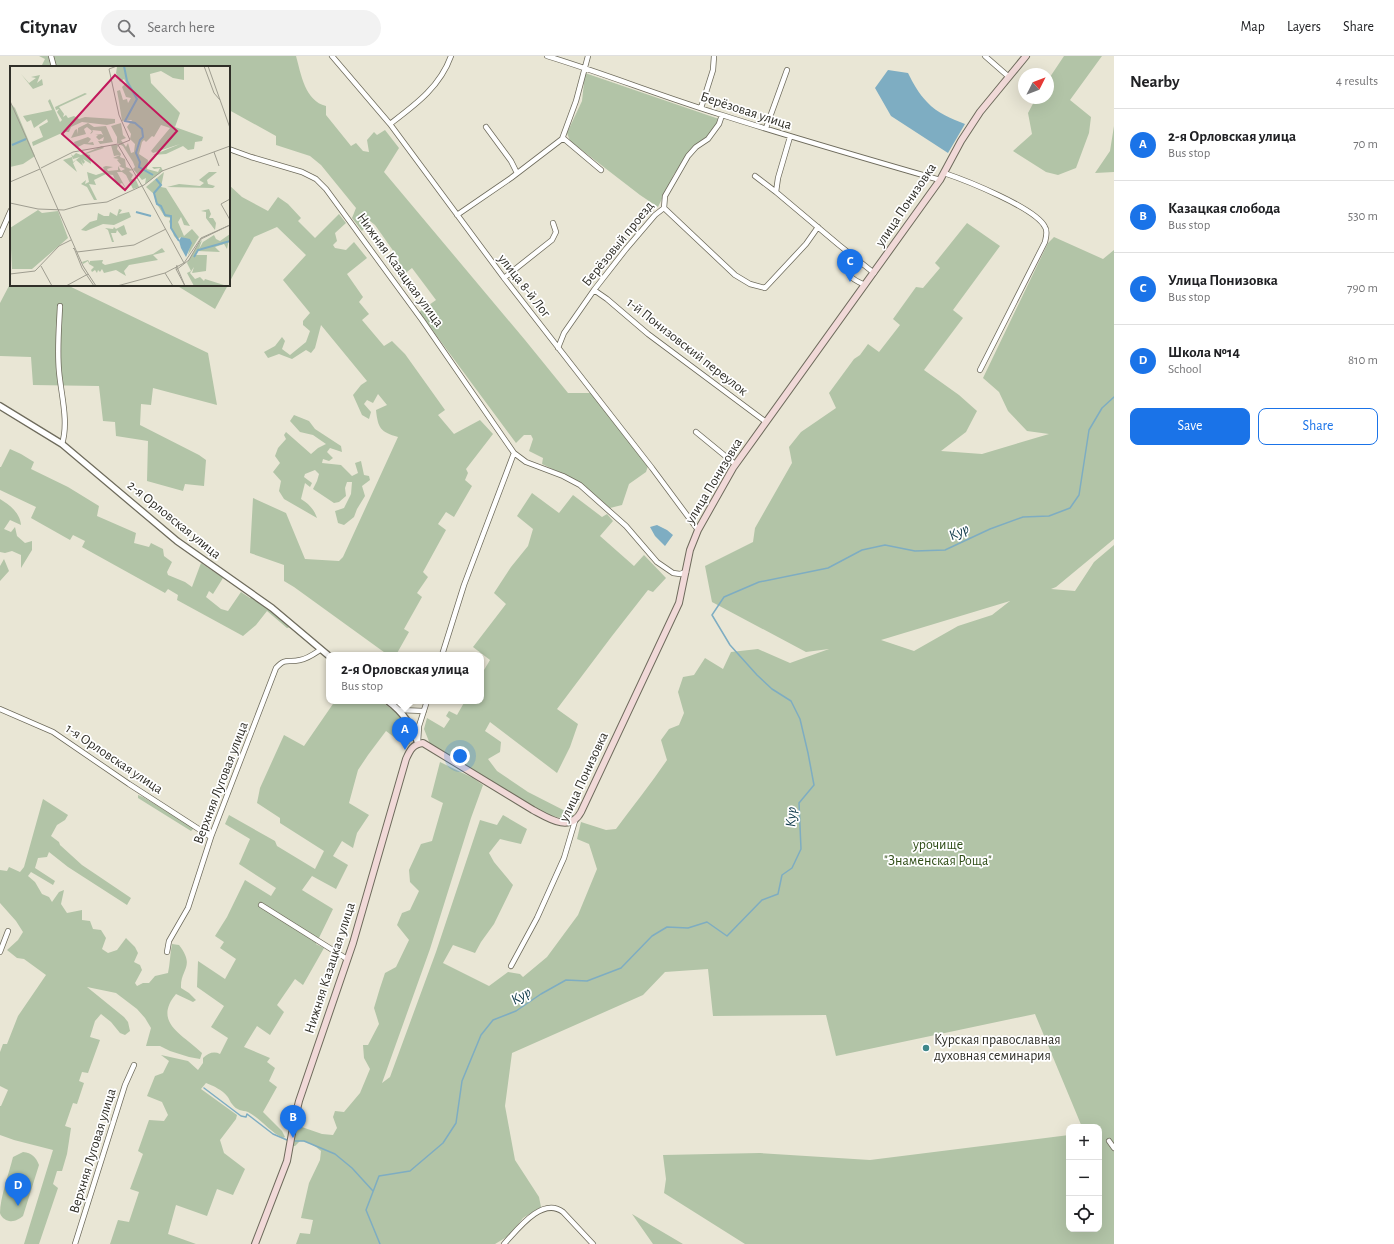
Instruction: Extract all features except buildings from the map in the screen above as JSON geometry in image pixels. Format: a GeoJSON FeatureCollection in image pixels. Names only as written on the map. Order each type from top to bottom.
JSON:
{"type":"FeatureCollection","features":[{"type":"Feature","properties":{"kind":"main road","name":"улица Понизовка"},"geometry":{"type":"LineString","coordinates":[[575,821],[581,812],[632,706],[679,603],[690,550],[698,530],[735,464],[940,180],[961,141],[980,112],[1026,56]]}},
{"type":"Feature","properties":{"kind":"main road"},"geometry":{"type":"LineString","coordinates":[[418,743],[427,745],[476,776],[548,818],[564,823],[575,821]]}},
{"type":"Feature","properties":{"kind":"main road","name":"Нижняя Казацкая улица"},"geometry":{"type":"LineString","coordinates":[[255,1244],[287,1161],[299,1101],[370,886],[406,759],[410,750],[418,743]]}},
{"type":"Feature","properties":{"kind":"street"},"geometry":{"type":"LineString","coordinates":[[51,56],[54,66]]}},
{"type":"Feature","properties":{"kind":"street","name":"улица 8-й Лог"},"geometry":{"type":"LineString","coordinates":[[332,56],[390,124],[504,278],[652,468],[698,530]]}},
{"type":"Feature","properties":{"kind":"street"},"geometry":{"type":"LineString","coordinates":[[390,124],[429,92],[448,65],[451,56]]}},
{"type":"Feature","properties":{"kind":"street","name":"Берёзовая улица"},"geometry":{"type":"LineString","coordinates":[[547,56],[630,85],[790,137],[940,180]]}},
{"type":"Feature","properties":{"kind":"street"},"geometry":{"type":"LineString","coordinates":[[457,215],[517,173],[563,138],[576,101],[588,56]]}},
{"type":"Feature","properties":{"kind":"street"},"geometry":{"type":"LineString","coordinates":[[701,108],[713,70],[714,56]]}},
{"type":"Feature","properties":{"kind":"street"},"geometry":{"type":"LineString","coordinates":[[984,56],[1009,77]]}},
{"type":"Feature","properties":{"kind":"street"},"geometry":{"type":"LineString","coordinates":[[766,128],[787,70]]}},
{"type":"Feature","properties":{"kind":"street","name":"Берёзовый проезд"},"geometry":{"type":"LineString","coordinates":[[558,348],[564,333],[594,290],[655,215],[664,208],[665,196],[688,156],[696,147],[708,139],[719,124],[722,115]]}},
{"type":"Feature","properties":{"kind":"street"},"geometry":{"type":"LineString","coordinates":[[486,127],[511,161],[517,173]]}},
{"type":"Feature","properties":{"kind":"street"},"geometry":{"type":"LineString","coordinates":[[776,192],[778,178],[790,137]]}},
{"type":"Feature","properties":{"kind":"street"},"geometry":{"type":"LineString","coordinates":[[563,138],[602,170]]}},
{"type":"Feature","properties":{"kind":"street","name":"Нижняя Казацкая улица"},"geometry":{"type":"LineString","coordinates":[[230,149],[302,172],[316,179],[326,189],[422,320],[514,453],[526,462],[563,476],[580,485],[626,526],[657,562],[673,573],[680,574],[686,572]]}},
{"type":"Feature","properties":{"kind":"street"},"geometry":{"type":"LineString","coordinates":[[944,173],[999,196],[1036,215],[1046,227],[1047,233],[1045,242],[980,370]]}},
{"type":"Feature","properties":{"kind":"street"},"geometry":{"type":"LineString","coordinates":[[755,176],[874,273]]}},
{"type":"Feature","properties":{"kind":"street"},"geometry":{"type":"LineString","coordinates":[[664,208],[735,275],[750,284],[765,288],[806,244],[818,227]]}},
{"type":"Feature","properties":{"kind":"street"},"geometry":{"type":"LineString","coordinates":[[0,235],[10,212]]}},
{"type":"Feature","properties":{"kind":"street"},"geometry":{"type":"LineString","coordinates":[[504,278],[552,240],[556,232],[552,223]]}},
{"type":"Feature","properties":{"kind":"street"},"geometry":{"type":"LineString","coordinates":[[856,259],[850,267],[849,274],[852,279],[865,285]]}},
{"type":"Feature","properties":{"kind":"street","name":"1-й Понизовский переулок"},"geometry":{"type":"LineString","coordinates":[[594,290],[607,299],[648,334],[766,422]]}},
{"type":"Feature","properties":{"kind":"street"},"geometry":{"type":"LineString","coordinates":[[60,306],[58,350],[66,433],[62,444]]}},
{"type":"Feature","properties":{"kind":"street","name":"2-я Орловская улица"},"geometry":{"type":"LineString","coordinates":[[0,406],[62,444],[177,541],[272,608],[326,654]]}},
{"type":"Feature","properties":{"kind":"street"},"geometry":{"type":"LineString","coordinates":[[696,432],[735,464]]}},
{"type":"Feature","properties":{"kind":"street"},"geometry":{"type":"LineString","coordinates":[[443,652],[464,584],[514,453]]}},
{"type":"Feature","properties":{"kind":"street","name":"Верхняя Луговая улица"},"geometry":{"type":"LineString","coordinates":[[167,952],[169,941],[188,908],[211,837],[276,668],[286,660],[301,660],[320,650]]}},
{"type":"Feature","properties":{"kind":"street"},"geometry":{"type":"LineString","coordinates":[[392,704],[400,710],[418,743]]}},
{"type":"Feature","properties":{"kind":"street"},"geometry":{"type":"LineString","coordinates":[[418,743],[419,726],[426,704]]}},
{"type":"Feature","properties":{"kind":"street","name":"1-я Орловская улица"},"geometry":{"type":"LineString","coordinates":[[0,709],[53,732],[129,784],[211,837]]}},
{"type":"Feature","properties":{"kind":"street"},"geometry":{"type":"LineString","coordinates":[[400,710],[424,711]]}},
{"type":"Feature","properties":{"kind":"street","name":"улица Понизовка"},"geometry":{"type":"LineString","coordinates":[[511,966],[537,918],[564,858],[575,821]]}},
{"type":"Feature","properties":{"kind":"street"},"geometry":{"type":"LineString","coordinates":[[261,905],[347,959]]}},
{"type":"Feature","properties":{"kind":"street"},"geometry":{"type":"LineString","coordinates":[[0,952],[8,931]]}},
{"type":"Feature","properties":{"kind":"street","name":"Верхняя Луговая улица"},"geometry":{"type":"LineString","coordinates":[[75,1244],[125,1085],[134,1064]]}},
{"type":"Feature","properties":{"kind":"street"},"geometry":{"type":"LineString","coordinates":[[1109,1140],[1114,1148]]}},
{"type":"Feature","properties":{"kind":"street"},"geometry":{"type":"LineString","coordinates":[[504,1244],[525,1221],[551,1207],[558,1208],[563,1212],[593,1244]]}},
{"type":"Feature","properties":{"kind":"green space"},"geometry":{"type":"Polygon","coordinates":[[[39,56],[296,56],[302,78],[309,93],[313,99],[326,106],[326,115],[351,146],[356,143],[363,151],[369,152],[367,140],[374,132],[377,135],[385,130],[399,148],[384,172],[568,393],[591,393],[648,466],[646,472],[629,484],[622,505],[610,508],[581,483],[542,464],[543,458],[529,451],[533,439],[531,435],[524,435],[516,443],[419,312],[436,300],[412,268],[403,275],[395,266],[399,259],[375,225],[370,221],[362,231],[352,218],[356,208],[321,165],[310,156],[276,145],[276,136],[230,111],[230,66],[42,66],[45,59],[39,56]]]}},
{"type":"Feature","properties":{"kind":"green space"},"geometry":{"type":"Polygon","coordinates":[[[1064,56],[1102,56],[1070,100],[1091,117],[1089,133],[1076,168],[1058,175],[1046,172],[1013,151],[1032,134],[1028,113],[1033,104],[1054,104],[1054,71],[1064,56]]]}},
{"type":"Feature","properties":{"kind":"green space"},"geometry":{"type":"Polygon","coordinates":[[[585,73],[719,119],[718,124],[674,174],[658,207],[640,195],[570,141],[567,133],[582,101],[585,73]]]}},
{"type":"Feature","properties":{"kind":"green space"},"geometry":{"type":"Polygon","coordinates":[[[1114,126],[1114,172],[1095,173],[1110,151],[1114,126]]]}},
{"type":"Feature","properties":{"kind":"green space"},"geometry":{"type":"Polygon","coordinates":[[[230,186],[242,197],[268,211],[278,197],[288,204],[301,218],[298,221],[315,238],[339,214],[346,223],[335,233],[337,241],[333,245],[335,248],[346,250],[354,242],[367,258],[347,274],[363,297],[359,302],[369,314],[362,320],[384,346],[392,341],[405,354],[445,410],[438,415],[454,434],[480,420],[493,434],[466,469],[468,473],[465,480],[472,486],[454,517],[446,512],[438,524],[446,530],[423,572],[428,577],[417,593],[422,597],[404,629],[409,632],[398,652],[384,652],[284,581],[284,565],[250,553],[253,498],[286,513],[305,559],[339,561],[343,557],[398,437],[384,431],[379,426],[376,410],[387,405],[378,394],[373,403],[367,400],[364,404],[371,412],[369,419],[362,415],[353,395],[361,385],[367,381],[321,325],[315,348],[311,353],[306,350],[292,359],[279,354],[268,358],[264,352],[275,346],[282,337],[285,341],[282,349],[290,355],[306,342],[310,331],[303,325],[303,321],[310,313],[283,280],[306,255],[277,227],[254,237],[230,281],[230,186]]]}},
{"type":"Feature","properties":{"kind":"green space","name":"урочище \"Знаменская Роща\""},"geometry":{"type":"Polygon","coordinates":[[[967,223],[1000,246],[953,310],[963,318],[924,370],[959,395],[977,411],[966,432],[941,451],[982,454],[1049,434],[1027,431],[1008,411],[999,392],[983,378],[1048,243],[1054,237],[1103,259],[1114,250],[1114,539],[1056,587],[1051,589],[1075,591],[1094,562],[1114,545],[1114,1244],[745,1244],[664,1193],[666,1179],[663,1155],[760,1153],[870,1160],[1066,1135],[1066,1232],[1102,1232],[1102,1124],[1081,1124],[1035,1014],[836,1056],[826,1015],[713,1016],[708,969],[665,972],[643,995],[512,1053],[505,1106],[515,1160],[539,1197],[541,1207],[523,1218],[510,1235],[495,1244],[296,1244],[300,1233],[310,1234],[313,1220],[301,1218],[309,1183],[320,1160],[321,1151],[311,1144],[303,1141],[300,1141],[295,1146],[292,1146],[296,1125],[322,1134],[333,1135],[337,1128],[333,1117],[335,1111],[344,1112],[360,1093],[370,1069],[364,1058],[363,1045],[368,1045],[379,1024],[374,1008],[385,973],[396,967],[409,940],[397,925],[402,913],[410,910],[419,891],[410,882],[409,870],[421,844],[432,841],[443,803],[431,797],[440,762],[473,778],[483,785],[471,818],[430,949],[382,1083],[390,1077],[436,952],[480,820],[497,825],[503,815],[527,829],[521,844],[500,839],[489,853],[494,862],[513,885],[494,924],[475,953],[453,945],[443,963],[489,986],[508,972],[520,974],[523,977],[547,957],[578,915],[597,869],[589,844],[577,839],[581,822],[606,830],[616,829],[661,769],[667,760],[661,740],[669,729],[679,725],[684,713],[678,692],[683,677],[694,675],[705,658],[723,669],[731,652],[758,649],[790,663],[829,649],[806,652],[712,602],[705,566],[753,542],[755,528],[792,463],[789,447],[801,432],[836,408],[829,393],[854,359],[860,355],[868,344],[879,352],[900,325],[893,319],[916,287],[923,288],[940,268],[935,263],[967,223]],[[1010,601],[881,640],[914,651],[958,626],[992,615],[1010,601]]]}},
{"type":"Feature","properties":{"kind":"green space"},"geometry":{"type":"Polygon","coordinates":[[[10,284],[10,286],[69,286],[208,353],[217,405],[153,388],[151,405],[141,404],[140,425],[206,460],[204,486],[185,484],[183,491],[147,481],[148,441],[116,436],[115,422],[103,421],[99,386],[33,385],[31,357],[0,356],[0,303],[10,284]]]}},
{"type":"Feature","properties":{"kind":"green space"},"geometry":{"type":"Polygon","coordinates":[[[178,286],[227,286],[215,309],[178,286]]]}},
{"type":"Feature","properties":{"kind":"green space"},"geometry":{"type":"Polygon","coordinates":[[[294,415],[309,421],[315,429],[341,446],[342,452],[330,448],[327,452],[333,458],[329,461],[323,459],[322,463],[341,465],[352,476],[358,473],[355,463],[361,461],[364,475],[369,476],[370,480],[362,486],[365,496],[354,517],[344,525],[338,523],[335,511],[344,508],[351,494],[352,482],[347,482],[345,488],[346,496],[339,502],[334,503],[313,489],[319,474],[315,470],[305,474],[304,477],[312,483],[310,487],[305,483],[301,499],[311,507],[317,518],[284,499],[279,491],[281,481],[273,472],[280,463],[275,456],[278,448],[286,439],[284,435],[286,432],[311,454],[326,444],[313,435],[300,432],[290,421],[294,415]]]}},
{"type":"Feature","properties":{"kind":"green space"},"geometry":{"type":"Polygon","coordinates":[[[10,449],[34,462],[31,469],[68,487],[99,506],[97,516],[136,533],[134,543],[149,547],[151,543],[163,549],[164,556],[172,562],[167,572],[168,575],[185,582],[192,587],[201,563],[223,578],[213,594],[209,591],[206,597],[221,609],[228,611],[241,592],[250,598],[253,597],[272,610],[290,627],[287,628],[267,611],[256,625],[243,636],[177,600],[178,595],[168,589],[165,593],[82,547],[85,541],[73,535],[70,540],[31,518],[36,507],[0,490],[0,467],[10,449]]]}},
{"type":"Feature","properties":{"kind":"green space"},"geometry":{"type":"Polygon","coordinates":[[[532,493],[559,513],[573,495],[602,517],[607,514],[613,521],[600,536],[634,566],[644,555],[666,578],[653,592],[648,590],[557,709],[578,724],[570,747],[557,773],[490,722],[485,731],[501,742],[500,752],[488,759],[497,771],[528,792],[575,816],[570,820],[548,815],[524,802],[430,744],[424,729],[427,718],[444,728],[450,719],[446,716],[449,711],[457,715],[463,704],[484,704],[484,670],[490,660],[484,655],[484,652],[480,652],[473,647],[506,604],[494,593],[511,567],[528,546],[533,529],[517,516],[532,493]]]}},
{"type":"Feature","properties":{"kind":"green space"},"geometry":{"type":"Polygon","coordinates":[[[0,499],[17,513],[21,525],[10,520],[4,529],[11,532],[15,527],[17,536],[25,543],[32,541],[32,550],[21,568],[21,555],[12,551],[5,553],[0,552],[0,499]]]}},
{"type":"Feature","properties":{"kind":"green space"},"geometry":{"type":"Polygon","coordinates":[[[4,559],[9,571],[0,581],[0,566],[4,559]]]}},
{"type":"Feature","properties":{"kind":"green space"},"geometry":{"type":"Polygon","coordinates":[[[333,704],[385,704],[398,714],[410,729],[410,744],[407,745],[386,731],[358,770],[349,803],[369,815],[357,833],[353,848],[342,841],[333,856],[348,865],[336,889],[312,876],[302,890],[333,909],[316,944],[324,948],[303,985],[295,979],[277,1005],[284,1012],[270,1035],[257,1026],[244,1047],[270,1058],[267,1062],[275,1068],[269,1081],[277,1087],[263,1112],[282,1131],[285,1137],[283,1138],[278,1135],[248,1112],[236,1108],[223,1092],[206,1083],[201,1089],[237,1115],[236,1119],[220,1140],[224,1153],[245,1169],[233,1195],[217,1189],[207,1216],[176,1205],[168,1234],[196,1244],[110,1244],[118,1220],[129,1222],[139,1192],[130,1189],[143,1154],[138,1151],[149,1120],[164,1121],[168,1115],[162,1102],[147,1096],[155,1076],[163,1073],[169,1061],[161,1055],[188,1061],[198,1070],[203,1063],[203,1058],[205,1056],[213,1053],[220,1054],[228,1038],[211,1027],[224,1006],[197,987],[198,961],[225,979],[236,959],[220,948],[224,942],[215,936],[227,917],[245,880],[271,896],[276,888],[239,864],[250,839],[225,824],[229,815],[275,841],[277,846],[315,869],[324,851],[280,823],[280,818],[257,803],[260,788],[284,735],[304,746],[333,704]]]}},
{"type":"Feature","properties":{"kind":"green space"},"geometry":{"type":"Polygon","coordinates":[[[138,795],[194,828],[191,831],[138,798],[138,795]]]}},
{"type":"Feature","properties":{"kind":"green space"},"geometry":{"type":"Polygon","coordinates":[[[43,799],[68,815],[65,820],[57,825],[51,836],[82,865],[131,898],[127,905],[68,867],[49,852],[47,857],[38,858],[35,868],[55,881],[53,885],[31,872],[28,876],[35,882],[42,894],[49,897],[52,902],[59,892],[64,890],[61,904],[67,913],[82,910],[82,920],[90,921],[93,929],[101,930],[106,938],[102,949],[108,953],[117,950],[126,938],[135,947],[138,953],[134,962],[140,965],[142,970],[135,983],[137,986],[143,983],[149,983],[155,976],[168,973],[172,944],[179,945],[184,952],[187,963],[181,982],[181,988],[196,1000],[193,1002],[176,994],[169,1004],[167,1013],[173,1028],[202,1053],[200,1059],[170,1051],[160,1046],[146,1046],[151,1028],[137,1009],[116,993],[87,987],[124,1017],[128,1022],[130,1031],[125,1035],[120,1033],[111,1022],[101,1014],[95,1021],[90,1037],[100,1040],[88,1073],[82,1072],[79,1081],[84,1083],[77,1104],[73,1103],[65,1126],[71,1128],[67,1154],[62,1171],[57,1171],[53,1184],[58,1188],[39,1244],[24,1244],[53,1150],[0,1135],[0,1106],[8,1090],[0,1086],[0,1052],[3,1044],[7,1044],[18,1016],[46,975],[24,959],[17,958],[7,950],[18,940],[23,932],[16,921],[0,903],[0,870],[7,871],[9,867],[20,872],[24,867],[43,799]]]}},
{"type":"Feature","properties":{"kind":"green space"},"geometry":{"type":"Polygon","coordinates":[[[23,1152],[29,1153],[33,1156],[39,1165],[23,1216],[15,1221],[9,1221],[3,1218],[0,1213],[1,1200],[13,1157],[23,1152]]]}},
{"type":"Feature","properties":{"kind":"green space"},"geometry":{"type":"Polygon","coordinates":[[[632,1214],[683,1244],[653,1244],[632,1214]]]}},
{"type":"Feature","properties":{"kind":"water"},"geometry":{"type":"Polygon","coordinates":[[[888,70],[908,73],[919,92],[931,106],[945,115],[965,124],[948,153],[891,116],[875,88],[888,70]]]}},
{"type":"Feature","properties":{"kind":"water"},"geometry":{"type":"Polygon","coordinates":[[[657,525],[673,535],[665,546],[655,536],[650,527],[657,525]]]}},
{"type":"Feature","properties":{"kind":"waterway","name":"Кур"},"geometry":{"type":"LineString","coordinates":[[380,1244],[366,1210],[379,1176],[410,1171],[443,1143],[456,1123],[462,1081],[481,1035],[493,1020],[516,1011],[541,994],[566,980],[587,981],[621,968],[652,936],[667,927],[688,928],[707,922],[727,936],[762,900],[778,894],[782,875],[792,868],[801,849],[799,803],[814,785],[800,719],[791,701],[772,689],[730,645],[712,615],[724,597],[759,582],[828,568],[862,550],[885,545],[915,551],[945,550],[990,529],[1023,517],[1049,516],[1070,508],[1079,495],[1089,430],[1102,408],[1114,397]]}},
{"type":"Feature","properties":{"kind":"waterway"},"geometry":{"type":"LineString","coordinates":[[204,1088],[241,1116],[246,1117],[247,1114],[273,1134],[287,1140]]}},
{"type":"Feature","properties":{"kind":"waterway"},"geometry":{"type":"LineString","coordinates":[[295,1141],[304,1141],[335,1154],[352,1168],[373,1191]]}},
{"type":"Feature","properties":{"kind":"place","name":"Улица Понизовка"},"geometry":{"type":"Point","coordinates":[850,282]}},
{"type":"Feature","properties":{"kind":"place","name":"2-я Орловская улица"},"geometry":{"type":"Point","coordinates":[405,750]}},
{"type":"Feature","properties":{"kind":"place","name":"Курская православная духовная семинария"},"geometry":{"type":"Point","coordinates":[926,1048]}},
{"type":"Feature","properties":{"kind":"place","name":"Казацкая слобода"},"geometry":{"type":"Point","coordinates":[293,1138]}},
{"type":"Feature","properties":{"kind":"place","name":"Школа №14"},"geometry":{"type":"Point","coordinates":[18,1206]}}]}
